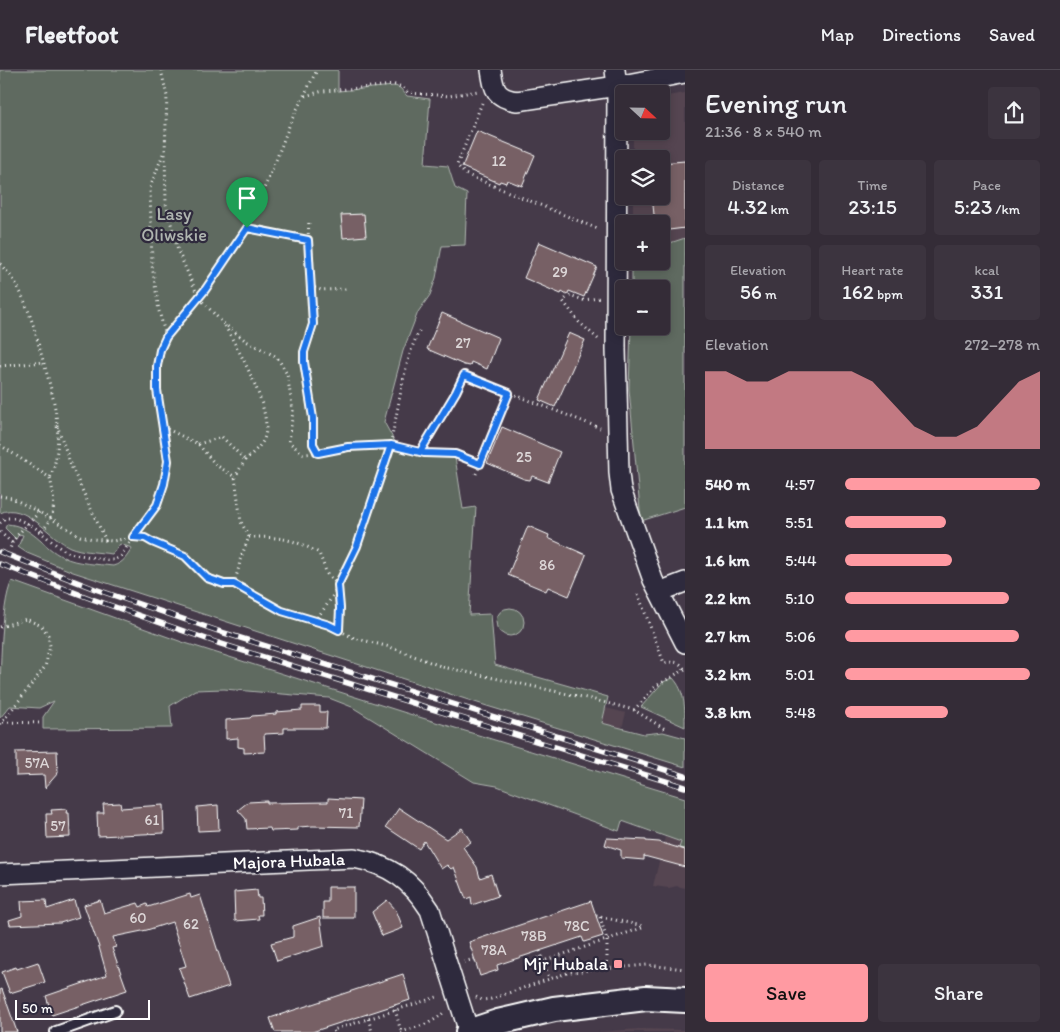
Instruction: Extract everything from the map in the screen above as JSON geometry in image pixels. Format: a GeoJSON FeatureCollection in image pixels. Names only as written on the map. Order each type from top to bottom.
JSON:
{"type":"FeatureCollection","features":[{"type":"Feature","properties":{"kind":"street"},"geometry":{"type":"LineString","coordinates":[[492,70],[486,93],[517,101],[616,78],[685,72]]}},
{"type":"Feature","properties":{"kind":"street"},"geometry":{"type":"LineString","coordinates":[[616,78],[616,349],[619,473],[624,498],[659,592],[685,643]]}},
{"type":"Feature","properties":{"kind":"street"},"geometry":{"type":"LineString","coordinates":[[659,592],[685,582]]}},
{"type":"Feature","properties":{"kind":"street","name":"Majora Hubala"},"geometry":{"type":"LineString","coordinates":[[0,874],[354,858],[369,861],[386,867],[407,881],[420,894],[430,910],[469,1032]]}},
{"type":"Feature","properties":{"kind":"street"},"geometry":{"type":"LineString","coordinates":[[469,1032],[498,1022],[554,1009],[646,998],[685,1000]]}},
{"type":"Feature","properties":{"kind":"lane"},"geometry":{"type":"LineString","coordinates":[[56,1032],[115,1011]]}},
{"type":"Feature","properties":{"kind":"path"},"geometry":{"type":"LineString","coordinates":[[162,70],[167,96],[166,204],[178,251],[199,298],[223,323],[246,341],[277,357],[287,374],[293,412],[288,442],[303,454],[348,447],[391,445],[420,452],[455,454],[480,464]]}},
{"type":"Feature","properties":{"kind":"path"},"geometry":{"type":"LineString","coordinates":[[0,522],[8,517],[29,524],[64,550],[74,554],[114,560],[121,556],[157,505],[164,484],[168,461],[157,390],[157,366],[160,350],[166,337],[199,298],[247,228],[291,121],[317,70]]}},
{"type":"Feature","properties":{"kind":"path"},"geometry":{"type":"LineString","coordinates":[[304,96],[323,91],[395,84],[403,87],[408,93],[416,94],[449,96],[486,93],[457,165],[465,174],[605,232]]}},
{"type":"Feature","properties":{"kind":"path"},"geometry":{"type":"LineString","coordinates":[[165,151],[150,188],[152,265],[159,311],[166,337]]}},
{"type":"Feature","properties":{"kind":"path"},"geometry":{"type":"LineString","coordinates":[[309,220],[308,240],[313,324],[304,352],[304,362],[313,418],[313,444],[318,453]]}},
{"type":"Feature","properties":{"kind":"path"},"geometry":{"type":"LineString","coordinates":[[247,228],[308,240]]}},
{"type":"Feature","properties":{"kind":"path"},"geometry":{"type":"LineString","coordinates":[[0,264],[14,280],[29,309],[54,399],[56,422],[55,466],[50,478],[54,495],[52,519],[41,532]]}},
{"type":"Feature","properties":{"kind":"path"},"geometry":{"type":"LineString","coordinates":[[310,286],[321,290],[348,289]]}},
{"type":"Feature","properties":{"kind":"path"},"geometry":{"type":"LineString","coordinates":[[605,298],[583,300],[570,295],[563,301],[579,322],[605,345]]}},
{"type":"Feature","properties":{"kind":"path"},"geometry":{"type":"LineString","coordinates":[[223,323],[248,368],[264,412],[267,430],[263,442],[246,460],[235,477],[241,522],[249,537],[240,560],[234,584]]}},
{"type":"Feature","properties":{"kind":"path"},"geometry":{"type":"LineString","coordinates":[[314,620],[325,608],[357,546],[391,445],[408,360],[416,335],[421,328]]}},
{"type":"Feature","properties":{"kind":"path"},"geometry":{"type":"LineString","coordinates":[[0,366],[44,362]]}},
{"type":"Feature","properties":{"kind":"path"},"geometry":{"type":"LineString","coordinates":[[420,452],[464,375],[600,428]]}},
{"type":"Feature","properties":{"kind":"path"},"geometry":{"type":"LineString","coordinates":[[476,474],[509,393]]}},
{"type":"Feature","properties":{"kind":"path"},"geometry":{"type":"LineString","coordinates":[[56,422],[72,468],[106,541]]}},
{"type":"Feature","properties":{"kind":"path"},"geometry":{"type":"LineString","coordinates":[[163,426],[198,444],[216,465],[235,477]]}},
{"type":"Feature","properties":{"kind":"path"},"geometry":{"type":"LineString","coordinates":[[198,444],[222,437],[246,460]]}},
{"type":"Feature","properties":{"kind":"path"},"geometry":{"type":"LineString","coordinates":[[0,444],[50,478]]}},
{"type":"Feature","properties":{"kind":"path"},"geometry":{"type":"LineString","coordinates":[[0,496],[12,498],[80,536],[93,540],[113,541],[133,537],[145,538],[185,556],[207,578],[224,584],[234,584],[282,611],[314,620],[354,638],[390,647],[443,667],[634,710],[665,729]]}},
{"type":"Feature","properties":{"kind":"path"},"geometry":{"type":"LineString","coordinates":[[10,549],[20,532],[39,512]]}},
{"type":"Feature","properties":{"kind":"path"},"geometry":{"type":"LineString","coordinates":[[0,532],[12,543]]}},
{"type":"Feature","properties":{"kind":"path"},"geometry":{"type":"LineString","coordinates":[[249,537],[282,537],[304,544],[319,553],[327,574],[338,585],[339,630]]}},
{"type":"Feature","properties":{"kind":"path"},"geometry":{"type":"LineString","coordinates":[[0,627],[26,619],[42,626],[48,635],[50,646],[45,667],[1,724]]}},
{"type":"Feature","properties":{"kind":"path"},"geometry":{"type":"LineString","coordinates":[[634,710],[656,686],[685,669]]}},
{"type":"Feature","properties":{"kind":"path"},"geometry":{"type":"LineString","coordinates":[[1,724],[43,722]]}},
{"type":"Feature","properties":{"kind":"path"},"geometry":{"type":"LineString","coordinates":[[537,963],[537,958],[544,961],[607,940],[642,928],[643,926],[598,916],[607,940],[607,970]]}},
{"type":"Feature","properties":{"kind":"path"},"geometry":{"type":"LineString","coordinates":[[540,951],[549,978]]}},
{"type":"Feature","properties":{"kind":"path"},"geometry":{"type":"LineString","coordinates":[[461,963],[474,959]]}},
{"type":"Feature","properties":{"kind":"path"},"geometry":{"type":"LineString","coordinates":[[474,997],[482,1000],[491,999],[570,972],[647,965],[685,969]]}},
{"type":"Feature","properties":{"kind":"path"},"geometry":{"type":"LineString","coordinates":[[333,1029],[444,995],[445,997]]}},
{"type":"Feature","properties":{"kind":"path"},"geometry":{"type":"LineString","coordinates":[[394,1005],[401,1032],[432,1022],[445,1010],[445,1004]]}},
{"type":"Feature","properties":{"kind":"path"},"geometry":{"type":"LineString","coordinates":[[367,1014],[372,1032]]}},
{"type":"Feature","properties":{"kind":"shaded area"},"geometry":{"type":"Polygon","coordinates":[[[685,93],[685,238],[670,243],[670,215],[633,215],[633,205],[670,205],[670,150],[633,150],[633,140],[670,140],[670,96],[685,93]]]}},
{"type":"Feature","properties":{"kind":"shaded area"},"geometry":{"type":"Polygon","coordinates":[[[606,708],[626,713],[622,728],[602,723],[606,708]]]}},
{"type":"Feature","properties":{"kind":"shaded area"},"geometry":{"type":"Polygon","coordinates":[[[665,837],[681,842],[679,847],[685,849],[685,888],[653,886],[665,837]]]}},
{"type":"Feature","properties":{"kind":"shaded area"},"geometry":{"type":"Polygon","coordinates":[[[640,1029],[685,1030],[685,1032],[598,1032],[640,1029]]]}},
{"type":"Feature","properties":{"kind":"green space","name":"Lasy Oliwskie"},"geometry":{"type":"Polygon","coordinates":[[[0,70],[338,70],[338,91],[395,86],[400,88],[407,96],[430,99],[425,164],[448,166],[455,188],[467,194],[465,245],[442,246],[436,278],[430,295],[418,312],[403,351],[384,422],[400,451],[455,457],[463,509],[476,507],[469,615],[491,614],[495,665],[608,697],[602,723],[644,734],[663,732],[685,738],[685,767],[487,706],[73,572],[27,553],[18,547],[23,535],[19,534],[16,539],[5,528],[7,524],[31,533],[63,557],[81,562],[113,566],[124,559],[132,548],[120,544],[112,554],[75,549],[62,542],[28,516],[19,512],[9,511],[0,513],[0,70]]]}},
{"type":"Feature","properties":{"kind":"green space"},"geometry":{"type":"Polygon","coordinates":[[[685,238],[685,507],[641,521],[629,389],[631,335],[670,335],[670,280],[632,280],[632,270],[670,270],[670,243],[685,238]]]}},
{"type":"Feature","properties":{"kind":"green space"},"geometry":{"type":"Polygon","coordinates":[[[12,581],[182,642],[685,798],[685,849],[679,848],[681,842],[622,821],[619,831],[497,786],[474,782],[352,707],[329,698],[224,689],[195,690],[170,706],[172,728],[43,729],[43,717],[54,701],[39,708],[10,706],[0,718],[3,626],[8,592],[12,581]]]}},
{"type":"Feature","properties":{"kind":"green space"},"geometry":{"type":"Polygon","coordinates":[[[510,608],[520,612],[524,622],[520,632],[510,636],[500,632],[496,622],[500,612],[510,608]]]}},
{"type":"Feature","properties":{"kind":"green space"},"geometry":{"type":"Polygon","coordinates":[[[673,678],[682,694],[685,727],[641,707],[663,682],[673,678]]]}},
{"type":"Feature","properties":{"kind":"building"},"geometry":{"type":"Polygon","coordinates":[[[477,131],[535,155],[522,186],[507,180],[506,183],[500,181],[499,183],[462,167],[477,131]]]}},
{"type":"Feature","properties":{"kind":"building"},"geometry":{"type":"Polygon","coordinates":[[[685,161],[685,228],[670,230],[670,215],[654,215],[653,205],[670,205],[670,162],[685,161]]]}},
{"type":"Feature","properties":{"kind":"building"},"geometry":{"type":"Polygon","coordinates":[[[364,214],[366,236],[343,238],[341,215],[364,214]]]}},
{"type":"Feature","properties":{"kind":"building"},"geometry":{"type":"Polygon","coordinates":[[[539,242],[597,267],[584,297],[569,291],[567,295],[562,292],[561,294],[524,278],[539,242]]]}},
{"type":"Feature","properties":{"kind":"building"},"geometry":{"type":"Polygon","coordinates":[[[442,313],[499,338],[487,369],[471,362],[470,366],[464,365],[427,349],[442,313]]]}},
{"type":"Feature","properties":{"kind":"building"},"geometry":{"type":"Polygon","coordinates":[[[569,333],[585,340],[555,407],[539,400],[569,333]]]}},
{"type":"Feature","properties":{"kind":"building"},"geometry":{"type":"Polygon","coordinates":[[[502,427],[560,452],[548,482],[532,476],[530,480],[524,479],[487,463],[502,427]]]}},
{"type":"Feature","properties":{"kind":"building"},"geometry":{"type":"Polygon","coordinates":[[[528,526],[549,535],[548,538],[586,555],[569,596],[548,587],[546,591],[508,575],[528,526]]]}},
{"type":"Feature","properties":{"kind":"building"},"geometry":{"type":"Polygon","coordinates":[[[302,706],[320,706],[320,712],[327,712],[326,728],[284,728],[284,733],[264,734],[265,752],[244,753],[244,748],[238,747],[238,738],[226,739],[226,720],[302,710],[302,706]]]}},
{"type":"Feature","properties":{"kind":"building"},"geometry":{"type":"Polygon","coordinates":[[[57,751],[58,773],[45,788],[44,775],[16,776],[16,752],[57,751]]]}},
{"type":"Feature","properties":{"kind":"building"},"geometry":{"type":"Polygon","coordinates":[[[328,798],[361,800],[359,827],[313,826],[298,827],[298,830],[271,831],[270,828],[247,829],[246,819],[238,810],[248,802],[328,802],[328,798]]]}},
{"type":"Feature","properties":{"kind":"building"},"geometry":{"type":"Polygon","coordinates":[[[120,803],[121,808],[163,805],[164,833],[98,836],[97,813],[104,813],[103,804],[120,803]]]}},
{"type":"Feature","properties":{"kind":"building"},"geometry":{"type":"Polygon","coordinates":[[[218,805],[219,830],[198,831],[197,807],[218,805]]]}},
{"type":"Feature","properties":{"kind":"building"},"geometry":{"type":"Polygon","coordinates":[[[399,808],[446,839],[462,828],[471,842],[463,847],[477,867],[480,878],[491,874],[498,896],[472,905],[471,897],[466,899],[454,867],[451,869],[447,865],[441,869],[424,841],[419,849],[386,827],[399,808]]]}},
{"type":"Feature","properties":{"kind":"building"},"geometry":{"type":"Polygon","coordinates":[[[67,809],[66,813],[69,813],[70,837],[47,838],[46,814],[52,814],[51,810],[67,809]]]}},
{"type":"Feature","properties":{"kind":"building"},"geometry":{"type":"Polygon","coordinates":[[[607,838],[659,842],[685,850],[685,867],[644,856],[644,860],[621,858],[621,850],[605,845],[607,838]]]}},
{"type":"Feature","properties":{"kind":"building"},"geometry":{"type":"Polygon","coordinates":[[[328,887],[354,887],[354,918],[323,918],[323,902],[328,902],[328,887]]]}},
{"type":"Feature","properties":{"kind":"building"},"geometry":{"type":"Polygon","coordinates":[[[257,890],[258,898],[261,898],[262,915],[258,915],[259,919],[235,921],[234,892],[257,890]]]}},
{"type":"Feature","properties":{"kind":"building"},"geometry":{"type":"Polygon","coordinates":[[[190,894],[191,898],[200,895],[229,986],[190,999],[179,968],[186,966],[172,922],[147,930],[113,937],[116,947],[112,948],[127,990],[52,1015],[46,996],[107,975],[84,905],[100,900],[104,913],[138,903],[140,907],[147,904],[148,907],[190,894]]]}},
{"type":"Feature","properties":{"kind":"building"},"geometry":{"type":"Polygon","coordinates":[[[46,900],[47,909],[74,900],[79,917],[60,923],[10,925],[9,920],[22,916],[21,901],[46,900]]]}},
{"type":"Feature","properties":{"kind":"building"},"geometry":{"type":"Polygon","coordinates":[[[387,900],[396,910],[403,928],[382,936],[372,912],[387,900]]]}},
{"type":"Feature","properties":{"kind":"building"},"geometry":{"type":"Polygon","coordinates":[[[591,901],[603,936],[584,942],[582,937],[497,965],[498,970],[480,976],[469,942],[591,901]]]}},
{"type":"Feature","properties":{"kind":"building"},"geometry":{"type":"Polygon","coordinates":[[[320,917],[324,946],[277,961],[271,943],[293,937],[293,926],[320,917]]]}},
{"type":"Feature","properties":{"kind":"building"},"geometry":{"type":"Polygon","coordinates":[[[38,962],[45,982],[10,993],[2,972],[38,962]]]}},
{"type":"Feature","properties":{"kind":"building"},"geometry":{"type":"Polygon","coordinates":[[[403,974],[410,1000],[312,1032],[275,1032],[270,1018],[403,974]]]}},
{"type":"Feature","properties":{"kind":"building"},"geometry":{"type":"Polygon","coordinates":[[[2,989],[17,1032],[0,1032],[0,990],[2,989]]]}},
{"type":"Feature","properties":{"kind":"railway"},"geometry":{"type":"LineString","coordinates":[[0,552],[95,589],[221,632],[685,776]]}},
{"type":"Feature","properties":{"kind":"railway"},"geometry":{"type":"LineString","coordinates":[[0,564],[92,599],[218,643],[685,787]]}},
{"type":"Feature","properties":{"kind":"place","name":"Mjr Hubala"},"geometry":{"type":"Point","coordinates":[618,964]}},
{"type":"Feature","properties":{"kind":"route"},"geometry":{"type":"LineString","coordinates":[[247,228],[243,237],[205,290],[166,337],[160,350],[157,366],[157,390],[168,461],[164,484],[157,505],[133,537],[145,538],[185,556],[207,578],[224,584],[234,584],[282,611],[329,625],[339,630],[338,585],[357,546],[391,445],[420,452],[464,375],[509,393],[480,464],[455,454],[424,453],[391,445],[348,447],[318,453],[313,444],[313,418],[304,362],[304,352],[313,324],[308,240],[247,228]]}}]}
